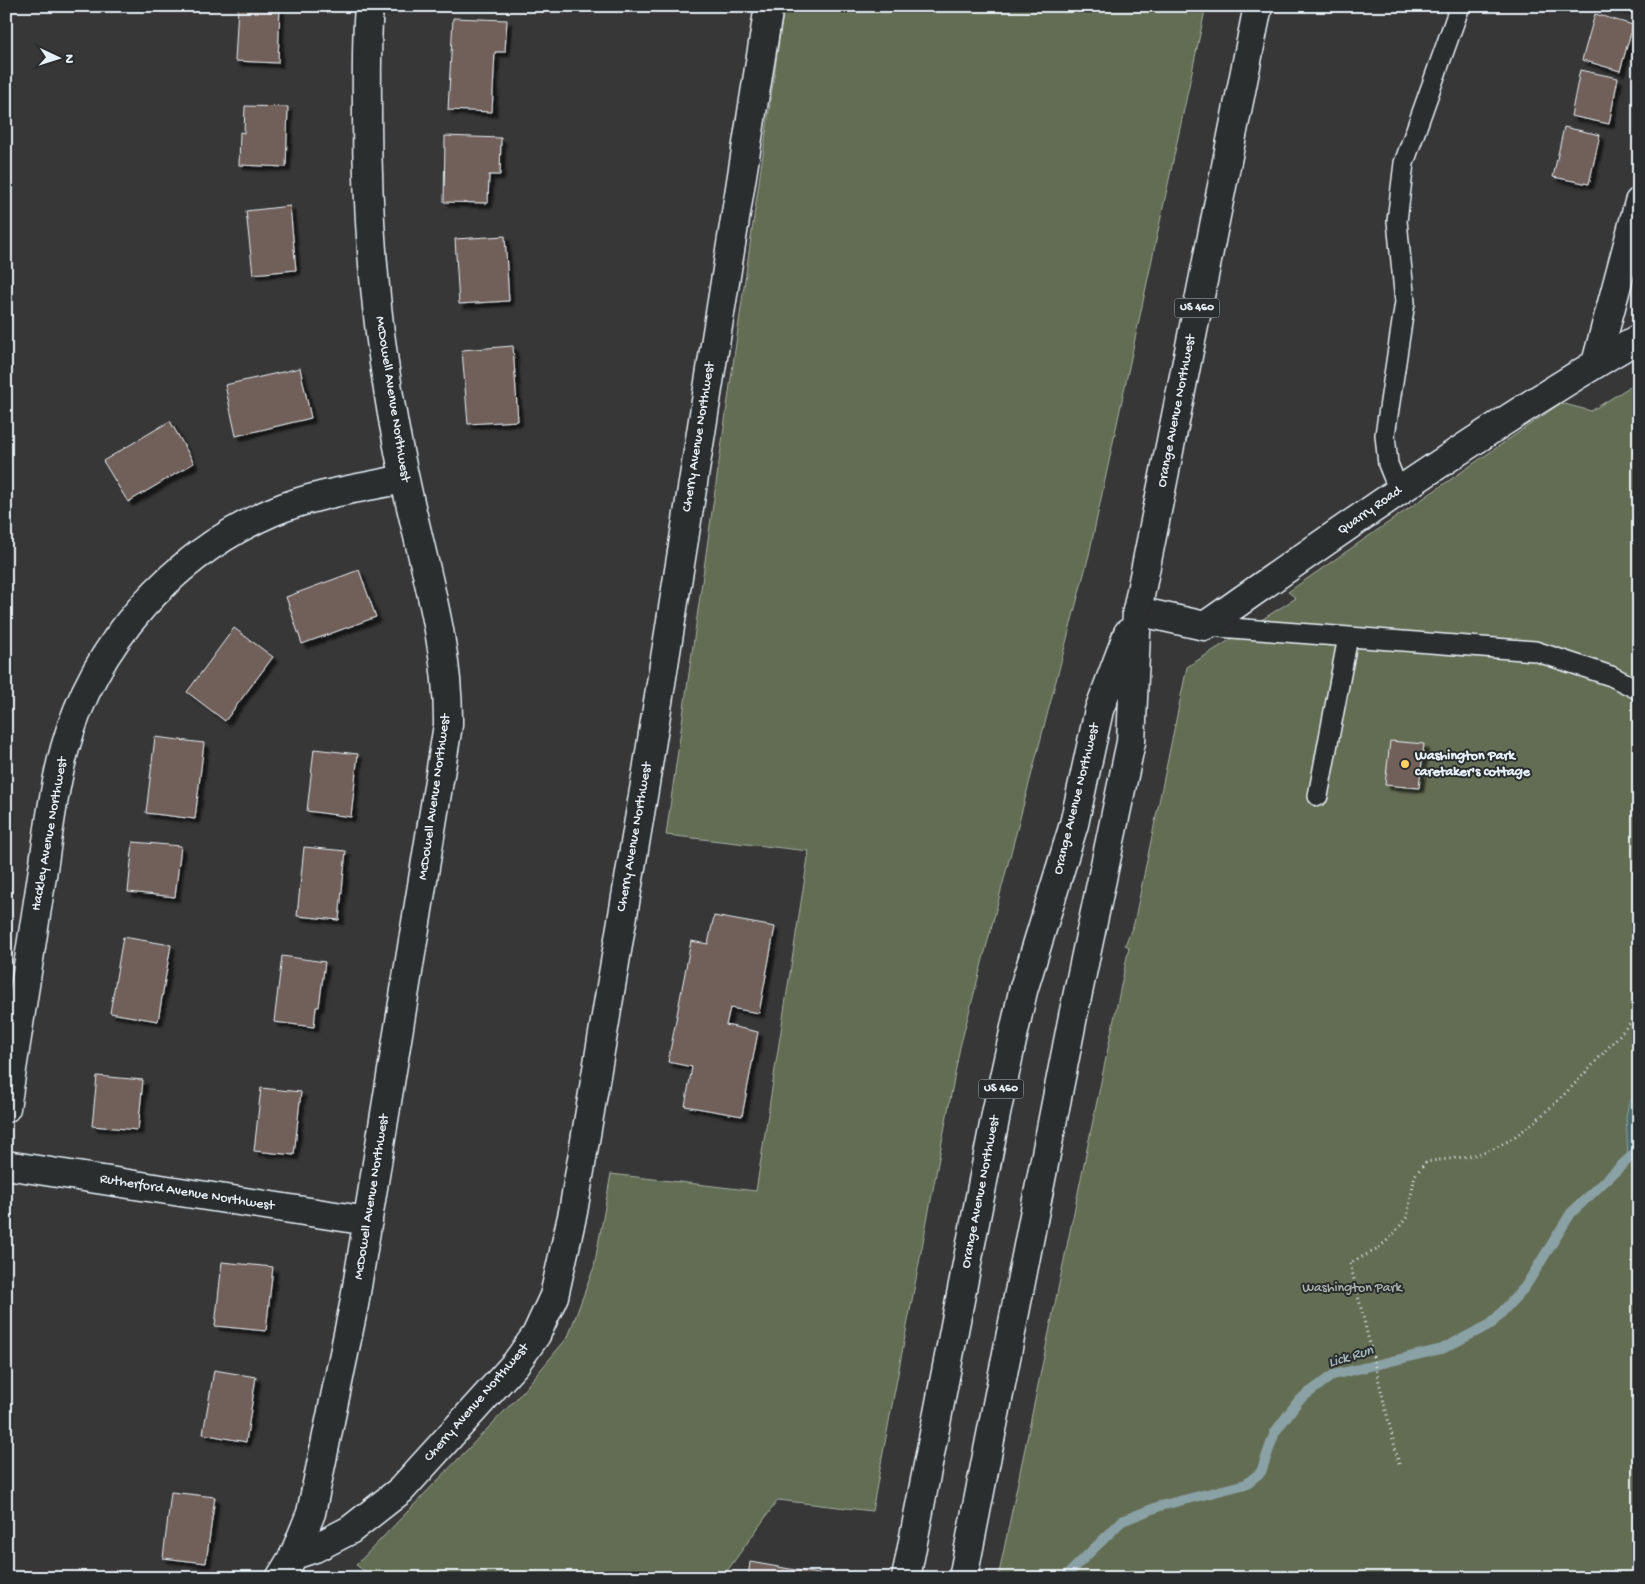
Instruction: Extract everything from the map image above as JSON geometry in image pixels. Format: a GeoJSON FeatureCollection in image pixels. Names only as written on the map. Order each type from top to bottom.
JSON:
{"type":"FeatureCollection","features":[{"type":"Feature","properties":{"kind":"street","name":"McDowell Avenue Northwest"},"geometry":{"type":"LineString","coordinates":[[280,1578],[294,1555],[311,1513],[354,1305],[448,725],[448,704],[439,623],[404,479],[385,367],[372,252],[367,169],[366,32],[369,6]]}},
{"type":"Feature","properties":{"kind":"street","name":"Cherry Avenue Northwest"},"geometry":{"type":"LineString","coordinates":[[294,1555],[315,1548],[350,1530],[401,1490],[516,1363],[536,1335],[554,1296],[573,1212],[644,790],[769,6]]}},
{"type":"Feature","properties":{"kind":"street","name":"Orange Avenue Northwest"},"geometry":{"type":"LineString","coordinates":[[963,1578],[1074,1016],[1131,742],[1137,611],[1258,6]]}},
{"type":"Feature","properties":{"kind":"street"},"geometry":{"type":"LineString","coordinates":[[1596,363],[1639,202]]}},
{"type":"Feature","properties":{"kind":"street","name":"Quarry Road"},"geometry":{"type":"LineString","coordinates":[[1205,626],[1399,491],[1549,391],[1639,338]]}},
{"type":"Feature","properties":{"kind":"street","name":"Hackley Avenue Northwest"},"geometry":{"type":"LineString","coordinates":[[6,1108],[54,800],[65,747],[84,696],[110,648],[142,606],[173,574],[224,537],[272,512],[325,494],[404,479]]}},
{"type":"Feature","properties":{"kind":"street","name":"Orange Avenue Northwest"},"geometry":{"type":"LineString","coordinates":[[906,1578],[997,1109],[1023,991],[1074,824],[1099,710],[1137,611]]}},
{"type":"Feature","properties":{"kind":"street"},"geometry":{"type":"LineString","coordinates":[[1137,611],[1205,626]]}},
{"type":"Feature","properties":{"kind":"street","name":"Rutherford Avenue Northwest"},"geometry":{"type":"LineString","coordinates":[[6,1165],[368,1221]]}},
{"type":"Feature","properties":{"kind":"lane"},"geometry":{"type":"LineString","coordinates":[[1399,491],[1388,464],[1385,436],[1405,302],[1397,221],[1401,180],[1404,163],[1460,6]]}},
{"type":"Feature","properties":{"kind":"lane"},"geometry":{"type":"LineString","coordinates":[[1205,626],[1535,651],[1611,676],[1639,690]]}},
{"type":"Feature","properties":{"kind":"lane"},"geometry":{"type":"LineString","coordinates":[[1318,796],[1348,637]]}},
{"type":"Feature","properties":{"kind":"path"},"geometry":{"type":"LineString","coordinates":[[1400,1464],[1350,1263],[1376,1250],[1392,1236],[1407,1217],[1415,1175],[1426,1162],[1483,1152],[1517,1134],[1558,1100],[1639,1013]]}},
{"type":"Feature","properties":{"kind":"green space"},"geometry":{"type":"Polygon","coordinates":[[[784,6],[1206,6],[1089,555],[960,1047],[872,1511],[778,1500],[722,1578],[374,1578],[356,1565],[517,1398],[568,1337],[594,1267],[611,1174],[756,1191],[809,851],[666,835],[784,6]]]}},
{"type":"Feature","properties":{"kind":"green space","name":"Washington Park"},"geometry":{"type":"Polygon","coordinates":[[[1639,381],[1639,1578],[998,1578],[1129,947],[1125,945],[1134,923],[1187,667],[1296,598],[1288,592],[1561,403],[1591,411],[1639,381]]]}},
{"type":"Feature","properties":{"kind":"water"},"geometry":{"type":"Polygon","coordinates":[[[1639,1092],[1639,1165],[1628,1159],[1626,1117],[1629,1102],[1639,1092]]]}},
{"type":"Feature","properties":{"kind":"building"},"geometry":{"type":"Polygon","coordinates":[[[238,6],[280,6],[278,63],[235,61],[238,6]]]}},
{"type":"Feature","properties":{"kind":"building"},"geometry":{"type":"Polygon","coordinates":[[[1605,6],[1636,6],[1635,12],[1605,6]]]}},
{"type":"Feature","properties":{"kind":"building"},"geometry":{"type":"Polygon","coordinates":[[[1595,14],[1633,25],[1620,71],[1582,60],[1595,14]]]}},
{"type":"Feature","properties":{"kind":"building"},"geometry":{"type":"Polygon","coordinates":[[[453,18],[507,20],[505,52],[495,52],[492,112],[448,110],[453,18]]]}},
{"type":"Feature","properties":{"kind":"building"},"geometry":{"type":"Polygon","coordinates":[[[1580,70],[1618,78],[1609,124],[1571,116],[1580,70]]]}},
{"type":"Feature","properties":{"kind":"building"},"geometry":{"type":"Polygon","coordinates":[[[245,106],[288,107],[286,167],[239,165],[240,132],[244,133],[245,106]]]}},
{"type":"Feature","properties":{"kind":"building"},"geometry":{"type":"Polygon","coordinates":[[[1564,127],[1600,135],[1589,184],[1553,177],[1564,127]]]}},
{"type":"Feature","properties":{"kind":"building"},"geometry":{"type":"Polygon","coordinates":[[[445,136],[501,138],[500,175],[489,175],[488,203],[444,202],[445,136]]]}},
{"type":"Feature","properties":{"kind":"building"},"geometry":{"type":"Polygon","coordinates":[[[290,206],[296,270],[253,274],[246,211],[290,206]]]}},
{"type":"Feature","properties":{"kind":"building"},"geometry":{"type":"Polygon","coordinates":[[[505,236],[509,301],[459,304],[455,239],[505,236]]]}},
{"type":"Feature","properties":{"kind":"building"},"geometry":{"type":"Polygon","coordinates":[[[513,346],[518,421],[468,424],[462,350],[513,346]]]}},
{"type":"Feature","properties":{"kind":"building"},"geometry":{"type":"Polygon","coordinates":[[[300,368],[311,418],[236,436],[225,385],[300,368]]]}},
{"type":"Feature","properties":{"kind":"building"},"geometry":{"type":"Polygon","coordinates":[[[170,421],[194,463],[128,502],[103,461],[170,421]]]}},
{"type":"Feature","properties":{"kind":"building"},"geometry":{"type":"Polygon","coordinates":[[[359,570],[376,617],[302,644],[286,597],[359,570]]]}},
{"type":"Feature","properties":{"kind":"building"},"geometry":{"type":"Polygon","coordinates":[[[234,628],[273,657],[225,721],[187,692],[234,628]]]}},
{"type":"Feature","properties":{"kind":"building"},"geometry":{"type":"Polygon","coordinates":[[[155,737],[204,743],[195,819],[146,813],[155,737]]]}},
{"type":"Feature","properties":{"kind":"building","name":"Washington Park caretaker's cottage"},"geometry":{"type":"Polygon","coordinates":[[[1390,741],[1424,744],[1419,788],[1385,785],[1390,741]]]}},
{"type":"Feature","properties":{"kind":"building"},"geometry":{"type":"Polygon","coordinates":[[[314,749],[358,754],[351,817],[307,811],[314,749]]]}},
{"type":"Feature","properties":{"kind":"building"},"geometry":{"type":"Polygon","coordinates":[[[133,842],[181,846],[175,897],[128,892],[133,842]]]}},
{"type":"Feature","properties":{"kind":"building"},"geometry":{"type":"Polygon","coordinates":[[[304,847],[346,851],[339,920],[297,916],[304,847]]]}},
{"type":"Feature","properties":{"kind":"building"},"geometry":{"type":"Polygon","coordinates":[[[714,916],[775,927],[759,1013],[730,1008],[726,1025],[758,1032],[742,1116],[685,1106],[692,1067],[668,1062],[691,941],[708,944],[714,916]]]}},
{"type":"Feature","properties":{"kind":"building"},"geometry":{"type":"Polygon","coordinates":[[[123,937],[171,945],[158,1021],[110,1013],[123,937]]]}},
{"type":"Feature","properties":{"kind":"building"},"geometry":{"type":"Polygon","coordinates":[[[282,956],[325,962],[319,1007],[316,1007],[314,1027],[274,1022],[282,956]]]}},
{"type":"Feature","properties":{"kind":"building"},"geometry":{"type":"Polygon","coordinates":[[[97,1076],[143,1080],[138,1130],[92,1126],[97,1076]]]}},
{"type":"Feature","properties":{"kind":"building"},"geometry":{"type":"Polygon","coordinates":[[[261,1088],[301,1092],[294,1155],[254,1151],[261,1088]]]}},
{"type":"Feature","properties":{"kind":"building"},"geometry":{"type":"Polygon","coordinates":[[[222,1262],[273,1267],[266,1331],[215,1326],[222,1262]]]}},
{"type":"Feature","properties":{"kind":"building"},"geometry":{"type":"Polygon","coordinates":[[[214,1370],[256,1377],[246,1442],[203,1434],[214,1370]]]}},
{"type":"Feature","properties":{"kind":"building"},"geometry":{"type":"Polygon","coordinates":[[[171,1492],[215,1497],[206,1563],[163,1558],[171,1492]]]}},
{"type":"Feature","properties":{"kind":"building"},"geometry":{"type":"Polygon","coordinates":[[[750,1562],[841,1578],[748,1578],[750,1562]]]}},
{"type":"Feature","properties":{"kind":"waterway","name":"Lick Run"},"geometry":{"type":"LineString","coordinates":[[1064,1578],[1122,1521],[1160,1506],[1246,1484],[1261,1472],[1275,1432],[1299,1400],[1333,1375],[1442,1349],[1491,1324],[1525,1287],[1571,1213],[1639,1149]]}},
{"type":"Feature","properties":{"kind":"place","name":"Washington Park caretaker's cottage"},"geometry":{"type":"Point","coordinates":[1405,764]}}]}
